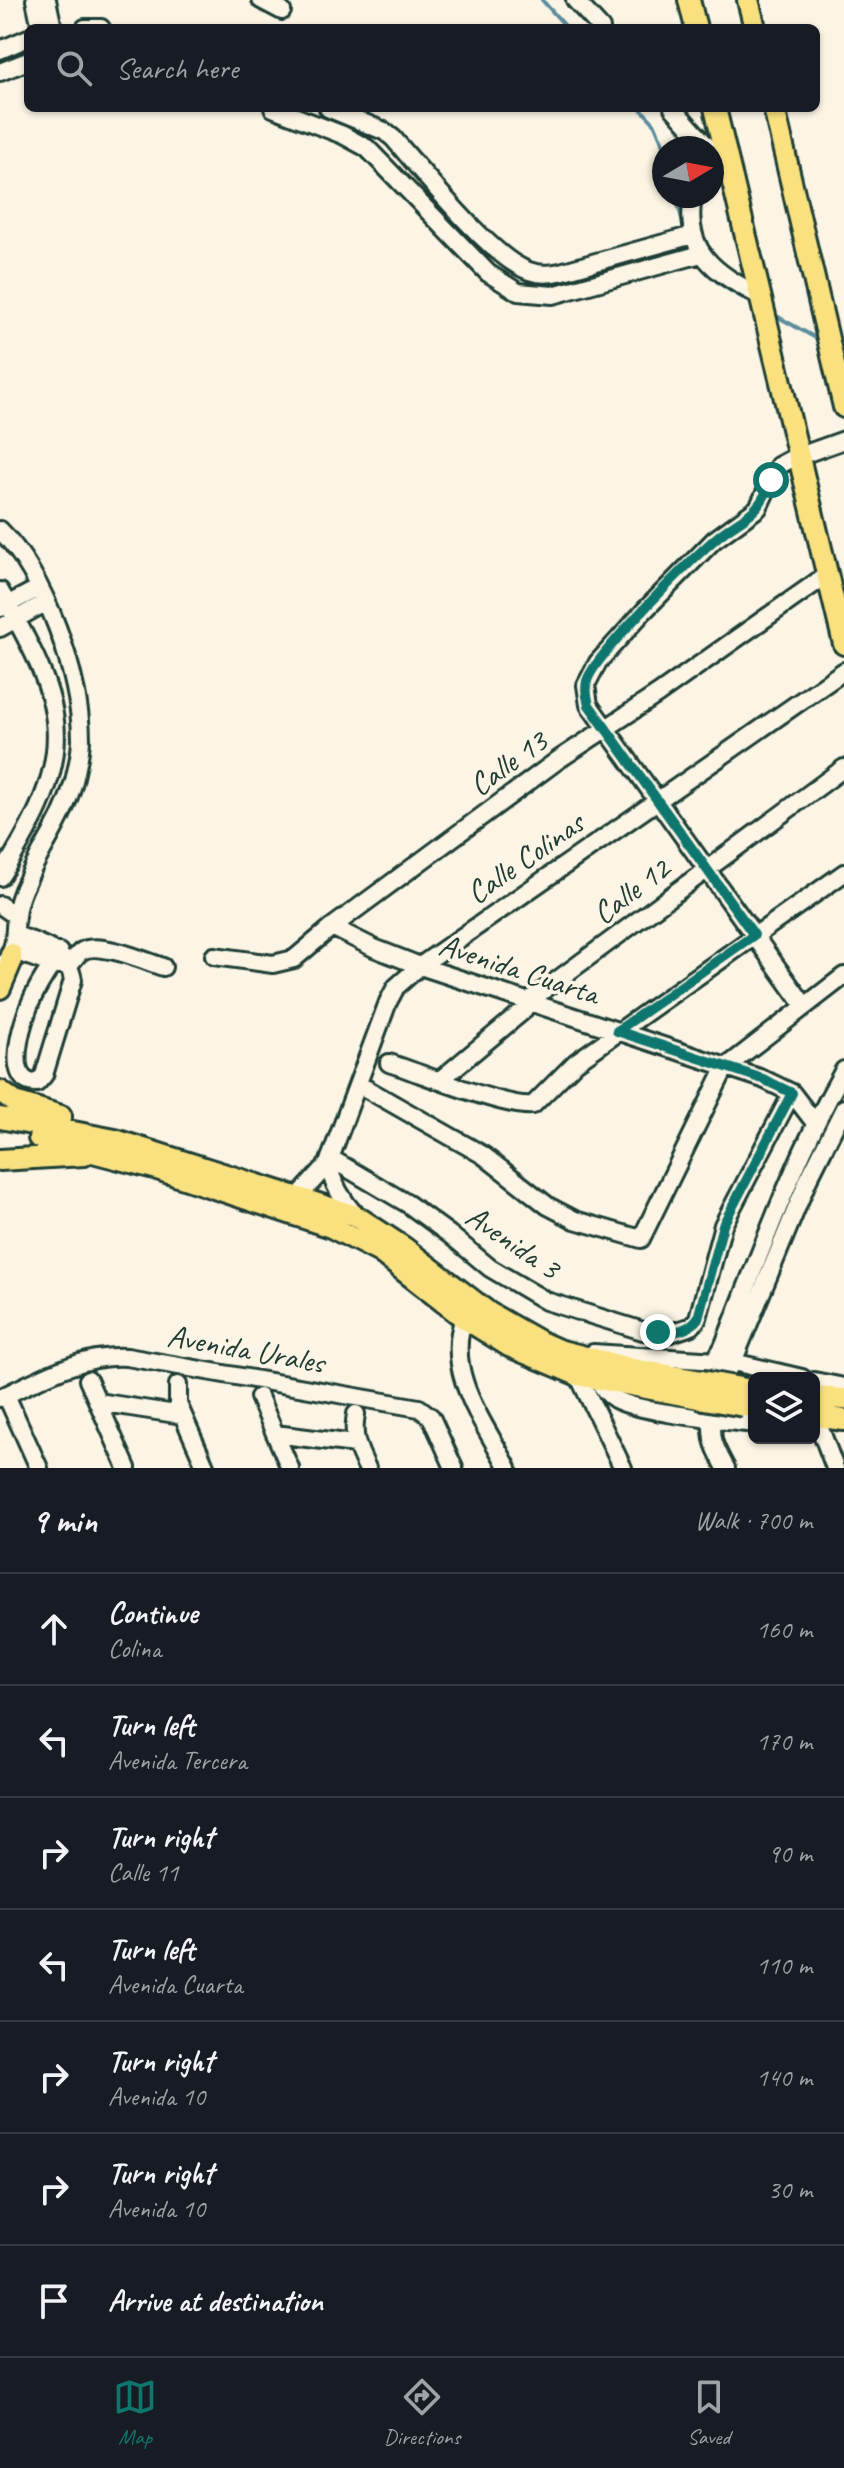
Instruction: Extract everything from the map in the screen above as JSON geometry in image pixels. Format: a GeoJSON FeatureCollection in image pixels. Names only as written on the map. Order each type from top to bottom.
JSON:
{"type":"FeatureCollection","features":[{"type":"Feature","properties":{"kind":"main road"},"geometry":{"type":"LineString","coordinates":[[689,0],[695,24]]}},
{"type":"Feature","properties":{"kind":"main road"},"geometry":{"type":"LineString","coordinates":[[748,0],[754,24]]}},
{"type":"Feature","properties":{"kind":"main road"},"geometry":{"type":"LineString","coordinates":[[715,112],[716,136]]}},
{"type":"Feature","properties":{"kind":"main road"},"geometry":{"type":"LineString","coordinates":[[775,112],[844,407]]}},
{"type":"Feature","properties":{"kind":"main road"},"geometry":{"type":"LineString","coordinates":[[724,182],[758,286],[844,644]]}},
{"type":"Feature","properties":{"kind":"main road"},"geometry":{"type":"LineString","coordinates":[[0,988],[11,962],[10,952]]}},
{"type":"Feature","properties":{"kind":"main road"},"geometry":{"type":"LineString","coordinates":[[0,1091],[15,1102],[64,1117],[111,1147],[350,1235],[390,1259],[464,1318],[509,1346],[578,1375],[599,1380],[700,1389]]}},
{"type":"Feature","properties":{"kind":"main road"},"geometry":{"type":"LineString","coordinates":[[0,1118],[298,1197],[356,1216],[403,1247],[489,1313],[540,1342],[748,1402]]}},
{"type":"Feature","properties":{"kind":"main road"},"geometry":{"type":"LineString","coordinates":[[0,1131],[111,1147]]}},
{"type":"Feature","properties":{"kind":"main road"},"geometry":{"type":"LineString","coordinates":[[0,1160],[111,1147]]}},
{"type":"Feature","properties":{"kind":"main road"},"geometry":{"type":"LineString","coordinates":[[820,1397],[844,1399]]}},
{"type":"Feature","properties":{"kind":"main road"},"geometry":{"type":"LineString","coordinates":[[820,1425],[844,1422]]}},
{"type":"Feature","properties":{"kind":"street"},"geometry":{"type":"LineString","coordinates":[[35,0],[40,24]]}},
{"type":"Feature","properties":{"kind":"street"},"geometry":{"type":"LineString","coordinates":[[47,0],[52,24]]}},
{"type":"Feature","properties":{"kind":"street"},"geometry":{"type":"LineString","coordinates":[[261,0],[282,11]]}},
{"type":"Feature","properties":{"kind":"street"},"geometry":{"type":"LineString","coordinates":[[575,0],[597,24]]}},
{"type":"Feature","properties":{"kind":"street"},"geometry":{"type":"LineString","coordinates":[[0,50],[24,40]]}},
{"type":"Feature","properties":{"kind":"street"},"geometry":{"type":"LineString","coordinates":[[0,72],[24,63]]}},
{"type":"Feature","properties":{"kind":"street"},"geometry":{"type":"LineString","coordinates":[[283,112],[367,148],[488,273],[518,292],[536,295],[577,289],[701,254]]}},
{"type":"Feature","properties":{"kind":"street"},"geometry":{"type":"LineString","coordinates":[[339,112],[384,131],[393,138],[498,253],[527,271],[542,275],[579,268],[693,235]]}},
{"type":"Feature","properties":{"kind":"street"},"geometry":{"type":"LineString","coordinates":[[676,112],[697,136]]}},
{"type":"Feature","properties":{"kind":"street"},"geometry":{"type":"LineString","coordinates":[[345,136],[352,117]]}},
{"type":"Feature","properties":{"kind":"street"},"geometry":{"type":"LineString","coordinates":[[435,216],[449,200]]}},
{"type":"Feature","properties":{"kind":"street"},"geometry":{"type":"LineString","coordinates":[[691,208],[693,235],[701,254],[719,272],[758,286]]}},
{"type":"Feature","properties":{"kind":"street"},"geometry":{"type":"LineString","coordinates":[[804,1005],[589,705],[586,691],[588,678],[607,652],[714,540],[758,508],[778,466],[844,440]]}},
{"type":"Feature","properties":{"kind":"street"},"geometry":{"type":"LineString","coordinates":[[0,530],[21,556],[42,595],[70,669],[79,715],[81,741],[73,782],[60,821],[27,880],[16,916],[10,952],[60,961]]}},
{"type":"Feature","properties":{"kind":"street","name":"Calle 13"},"geometry":{"type":"LineString","coordinates":[[214,956],[273,964],[294,959],[332,927],[558,760],[828,574]]}},
{"type":"Feature","properties":{"kind":"street"},"geometry":{"type":"LineString","coordinates":[[0,877],[34,821],[48,788],[56,756],[57,728],[50,690],[40,664],[3,601],[42,595]]}},
{"type":"Feature","properties":{"kind":"street"},"geometry":{"type":"LineString","coordinates":[[0,628],[16,620],[42,595]]}},
{"type":"Feature","properties":{"kind":"street","name":"Calle Colinas"},"geometry":{"type":"LineString","coordinates":[[298,1197],[329,1161],[396,987],[420,966],[844,671]]}},
{"type":"Feature","properties":{"kind":"street","name":"Calle 12"},"geometry":{"type":"LineString","coordinates":[[440,1080],[523,1011],[529,1001],[844,768]]}},
{"type":"Feature","properties":{"kind":"street"},"geometry":{"type":"LineString","coordinates":[[389,1063],[500,1100],[530,1106],[537,1103],[576,1062],[617,1031],[844,873]]}},
{"type":"Feature","properties":{"kind":"street"},"geometry":{"type":"LineString","coordinates":[[0,905],[16,916]]}},
{"type":"Feature","properties":{"kind":"street","name":"Avenida Cuarta"},"geometry":{"type":"LineString","coordinates":[[332,927],[420,966],[763,1079],[792,1093],[815,1123]]}},
{"type":"Feature","properties":{"kind":"street"},"geometry":{"type":"LineString","coordinates":[[60,961],[72,987],[41,1080],[28,1083],[23,1081],[17,1070],[19,1041],[31,1003],[60,961],[90,948],[109,950],[163,967]]}},
{"type":"Feature","properties":{"kind":"street"},"geometry":{"type":"LineString","coordinates":[[358,1084],[483,1155],[548,1206],[575,1220],[641,1239],[725,1068],[844,976]]}},
{"type":"Feature","properties":{"kind":"street"},"geometry":{"type":"LineString","coordinates":[[724,1366],[723,1347],[788,1183],[815,1123],[841,1081]]}},
{"type":"Feature","properties":{"kind":"street","name":"Avenida 3"},"geometry":{"type":"LineString","coordinates":[[329,1161],[408,1204],[490,1268],[546,1301],[643,1331],[671,1333],[692,1326],[698,1318],[723,1225],[792,1093]]}},
{"type":"Feature","properties":{"kind":"street"},"geometry":{"type":"LineString","coordinates":[[726,1468],[714,1443],[712,1419],[724,1366],[844,1108]]}},
{"type":"Feature","properties":{"kind":"street"},"geometry":{"type":"LineString","coordinates":[[329,1161],[333,1183],[356,1216]]}},
{"type":"Feature","properties":{"kind":"street"},"geometry":{"type":"LineString","coordinates":[[464,1318],[458,1333],[458,1363],[463,1382],[508,1468]]}},
{"type":"Feature","properties":{"kind":"street"},"geometry":{"type":"LineString","coordinates":[[566,1351],[763,1372]]}},
{"type":"Feature","properties":{"kind":"street","name":"Avenida Urales"},"geometry":{"type":"LineString","coordinates":[[3,1396],[81,1362],[127,1357],[419,1408],[431,1417],[454,1468]]}},
{"type":"Feature","properties":{"kind":"street"},"geometry":{"type":"LineString","coordinates":[[578,1375],[623,1468]]}},
{"type":"Feature","properties":{"kind":"street"},"geometry":{"type":"LineString","coordinates":[[88,1380],[127,1468]]}},
{"type":"Feature","properties":{"kind":"street"},"geometry":{"type":"LineString","coordinates":[[599,1380],[603,1389],[619,1401],[712,1419],[748,1404]]}},
{"type":"Feature","properties":{"kind":"street"},"geometry":{"type":"LineString","coordinates":[[820,1382],[844,1387]]}},
{"type":"Feature","properties":{"kind":"street"},"geometry":{"type":"LineString","coordinates":[[178,1385],[178,1404],[206,1468]]}},
{"type":"Feature","properties":{"kind":"street"},"geometry":{"type":"LineString","coordinates":[[3,1396],[39,1468]]}},
{"type":"Feature","properties":{"kind":"street"},"geometry":{"type":"LineString","coordinates":[[259,1397],[290,1468]]}},
{"type":"Feature","properties":{"kind":"street"},"geometry":{"type":"LineString","coordinates":[[98,1402],[182,1415]]}},
{"type":"Feature","properties":{"kind":"street"},"geometry":{"type":"LineString","coordinates":[[356,1414],[353,1431],[355,1444],[367,1468]]}},
{"type":"Feature","properties":{"kind":"street"},"geometry":{"type":"LineString","coordinates":[[275,1434],[355,1444]]}},
{"type":"Feature","properties":{"kind":"street"},"geometry":{"type":"LineString","coordinates":[[820,1435],[835,1468]]}},
{"type":"Feature","properties":{"kind":"waterway"},"geometry":{"type":"LineString","coordinates":[[542,0],[563,24]]}},
{"type":"Feature","properties":{"kind":"waterway"},"geometry":{"type":"LineString","coordinates":[[644,112],[654,123],[660,136]]}},
{"type":"Feature","properties":{"kind":"waterway"},"geometry":{"type":"LineString","coordinates":[[679,208],[685,231]]}},
{"type":"Feature","properties":{"kind":"waterway"},"geometry":{"type":"LineString","coordinates":[[699,261],[716,281],[754,304]]}},
{"type":"Feature","properties":{"kind":"waterway"},"geometry":{"type":"LineString","coordinates":[[773,314],[821,341]]}},
{"type":"Feature","properties":{"kind":"route"},"geometry":{"type":"LineString","coordinates":[[658,1332],[680,1331],[692,1326],[698,1318],[723,1225],[792,1093],[763,1079],[617,1031],[754,935],[589,705],[586,685],[592,671],[607,652],[685,568],[714,540],[758,508],[771,480]]}}]}
